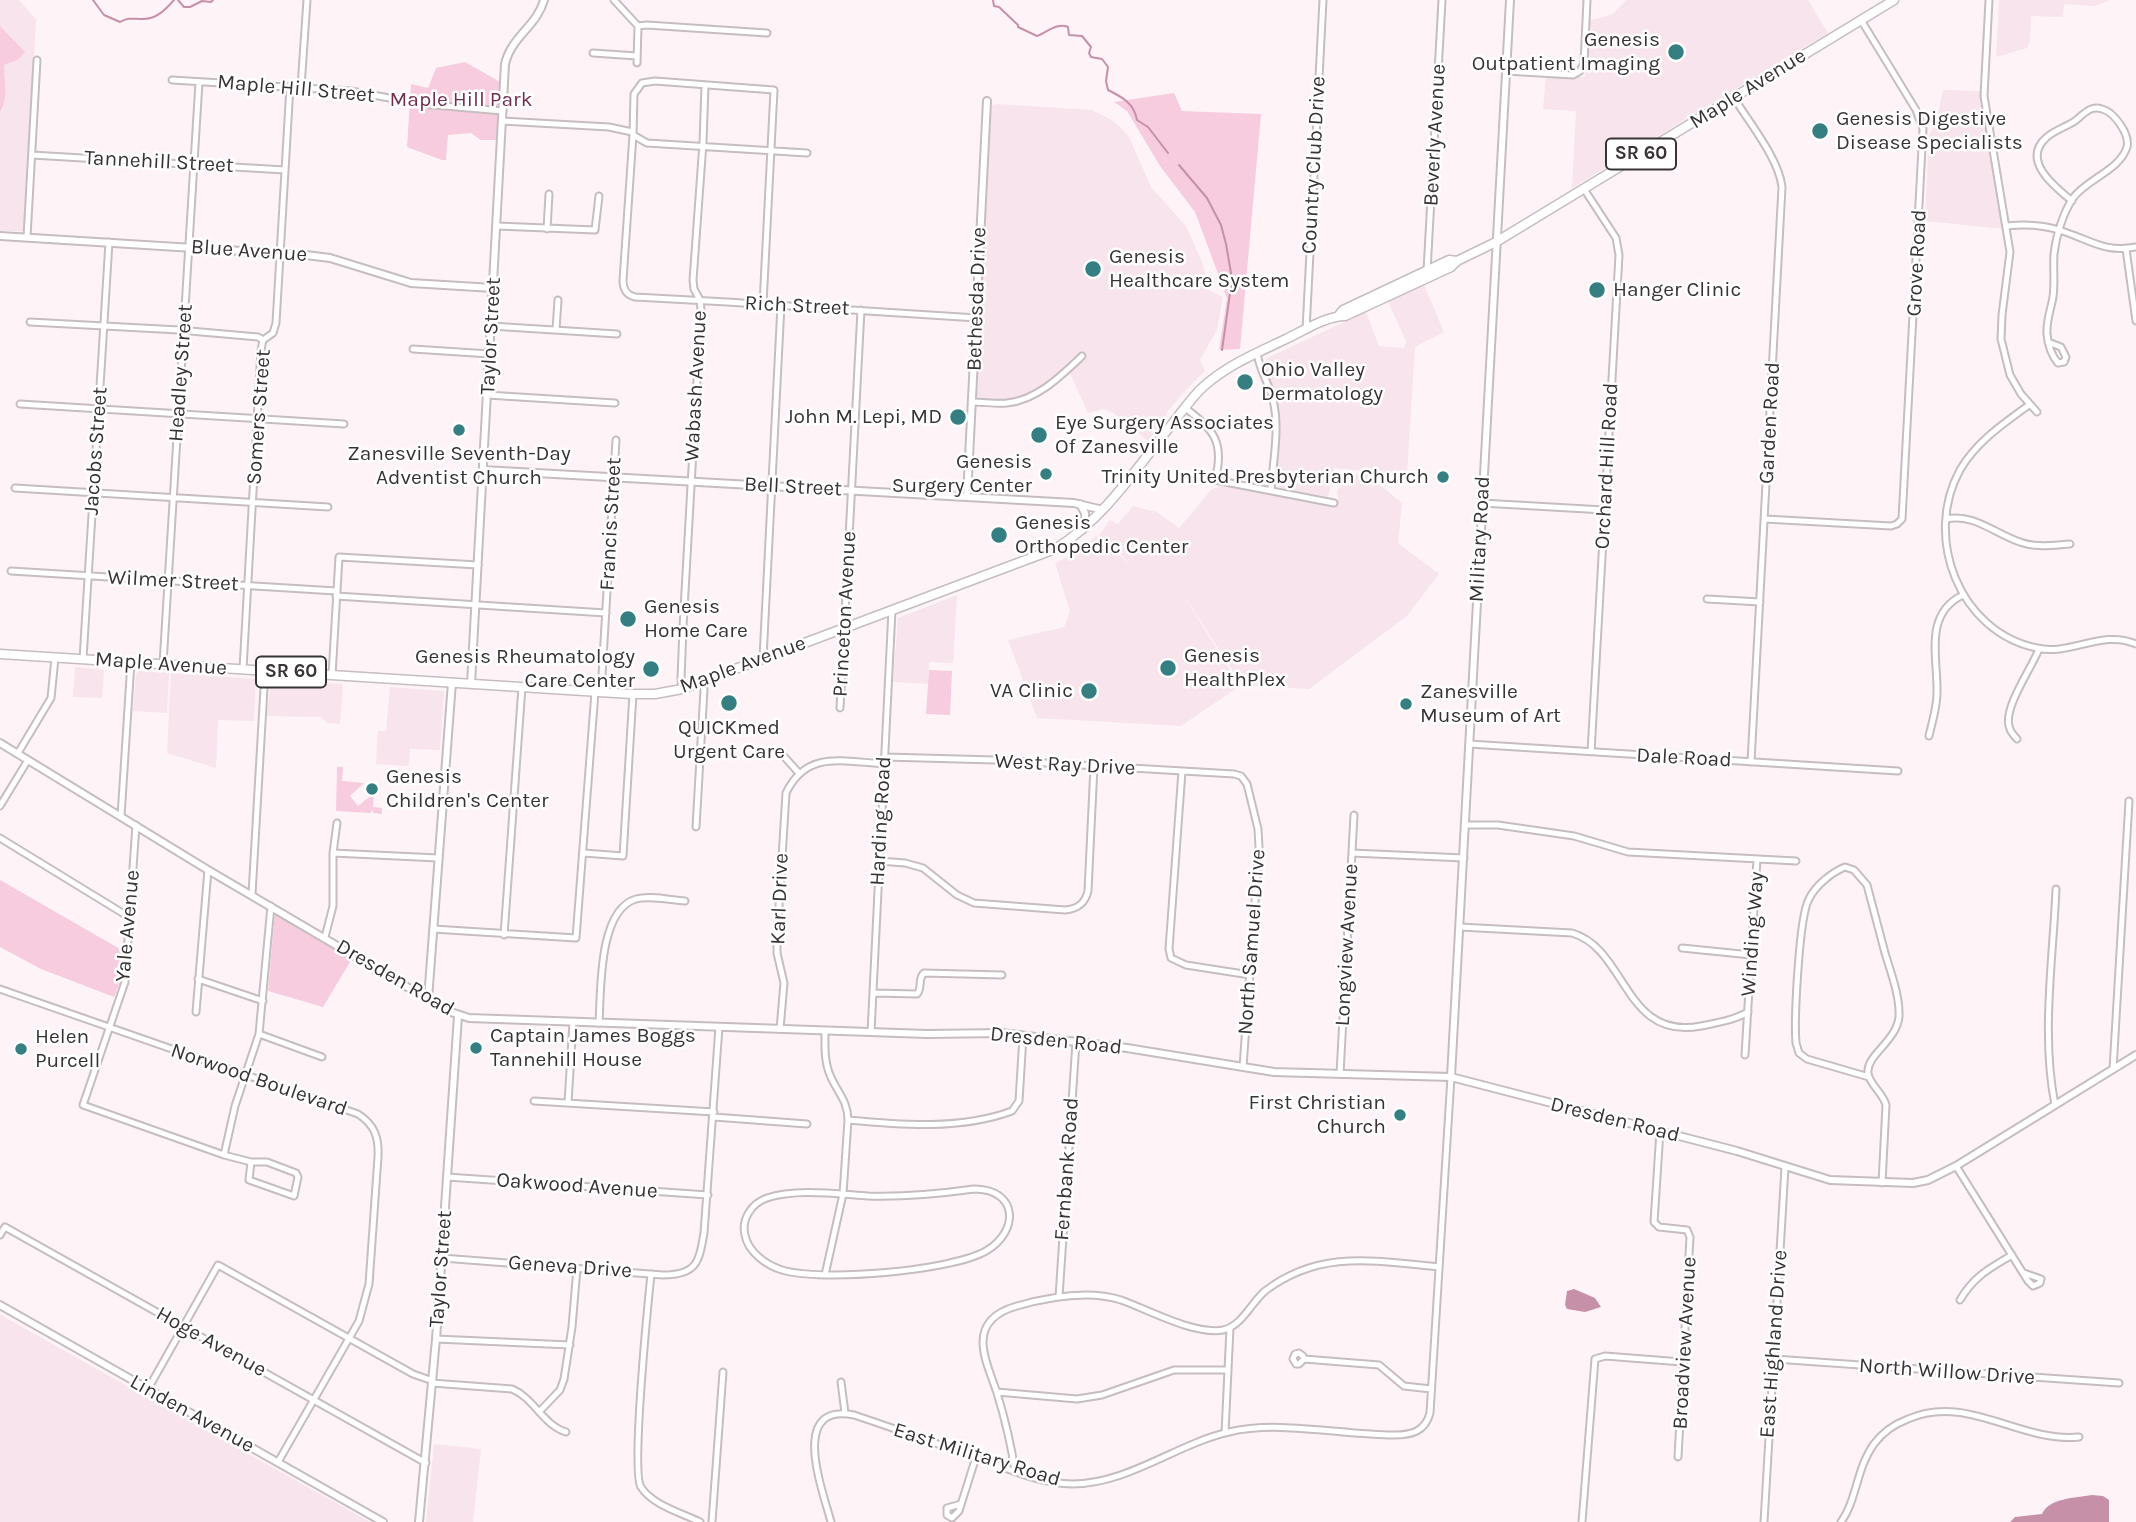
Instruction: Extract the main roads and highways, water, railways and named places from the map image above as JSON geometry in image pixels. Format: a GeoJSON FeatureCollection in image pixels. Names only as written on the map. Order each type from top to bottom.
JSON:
{"type":"FeatureCollection","features":[{"type":"Feature","properties":{"kind":"main road","name":"Maple Avenue"},"geometry":{"type":"LineString","coordinates":[[0,654],[633,694],[655,694],[682,689],[1055,549],[1085,528],[1103,510],[1185,408],[1211,380],[1246,358],[1451,267],[1457,261],[1496,242],[1894,0]]}},
{"type":"Feature","properties":{"kind":"main road","name":"Maple Avenue"},"geometry":{"type":"LineString","coordinates":[[1338,316],[1343,310],[1449,260],[1457,261]]}},
{"type":"Feature","properties":{"kind":"waterway"},"geometry":{"type":"LineString","coordinates":[[93,0],[104,15],[120,22],[153,17],[174,0]]}},
{"type":"Feature","properties":{"kind":"waterway"},"geometry":{"type":"LineString","coordinates":[[178,0],[184,7],[213,0]]}},
{"type":"Feature","properties":{"kind":"waterway"},"geometry":{"type":"LineString","coordinates":[[993,0],[994,6],[999,7],[1018,27],[1037,36],[1060,26],[1068,27],[1069,35],[1082,36],[1091,47],[1091,57],[1102,59],[1108,67],[1108,90],[1130,105],[1137,120],[1148,127],[1168,153]]}},
{"type":"Feature","properties":{"kind":"waterway"},"geometry":{"type":"LineString","coordinates":[[1179,165],[1207,198],[1221,225],[1226,244],[1232,279],[1222,350]]}},
{"type":"Feature","properties":{"kind":"place","name":"Genesis Outpatient Imaging"},"geometry":{"type":"Point","coordinates":[1676,52]}},
{"type":"Feature","properties":{"kind":"place","name":"Genesis Digestive Disease Specialists"},"geometry":{"type":"Point","coordinates":[1820,131]}},
{"type":"Feature","properties":{"kind":"place","name":"Genesis Healthcare System"},"geometry":{"type":"Point","coordinates":[1093,269]}},
{"type":"Feature","properties":{"kind":"place","name":"Hanger Clinic"},"geometry":{"type":"Point","coordinates":[1597,290]}},
{"type":"Feature","properties":{"kind":"place","name":"Ohio Valley Dermatology"},"geometry":{"type":"Point","coordinates":[1245,382]}},
{"type":"Feature","properties":{"kind":"place","name":"John M. Lepi, MD"},"geometry":{"type":"Point","coordinates":[958,417]}},
{"type":"Feature","properties":{"kind":"place","name":"Zanesville Seventh-Day Adventist Church"},"geometry":{"type":"Point","coordinates":[459,430]}},
{"type":"Feature","properties":{"kind":"place","name":"Eye Surgery Associates Of Zanesville"},"geometry":{"type":"Point","coordinates":[1039,435]}},
{"type":"Feature","properties":{"kind":"place","name":"Genesis Surgery Center"},"geometry":{"type":"Point","coordinates":[1046,474]}},
{"type":"Feature","properties":{"kind":"place","name":"Trinity United Presbyterian Church"},"geometry":{"type":"Point","coordinates":[1443,477]}},
{"type":"Feature","properties":{"kind":"place","name":"Genesis Orthopedic Center"},"geometry":{"type":"Point","coordinates":[999,535]}},
{"type":"Feature","properties":{"kind":"place","name":"Genesis Home Care"},"geometry":{"type":"Point","coordinates":[628,619]}},
{"type":"Feature","properties":{"kind":"place","name":"Genesis HealthPlex"},"geometry":{"type":"Point","coordinates":[1168,668]}},
{"type":"Feature","properties":{"kind":"place","name":"Genesis Rheumatology Care Center"},"geometry":{"type":"Point","coordinates":[651,669]}},
{"type":"Feature","properties":{"kind":"place","name":"VA Clinic"},"geometry":{"type":"Point","coordinates":[1089,691]}},
{"type":"Feature","properties":{"kind":"place","name":"QUICKmed Urgent Care"},"geometry":{"type":"Point","coordinates":[729,703]}},
{"type":"Feature","properties":{"kind":"place","name":"Zanesville Museum of Art"},"geometry":{"type":"Point","coordinates":[1406,704]}},
{"type":"Feature","properties":{"kind":"place","name":"Genesis Children's Center"},"geometry":{"type":"Point","coordinates":[372,789]}},
{"type":"Feature","properties":{"kind":"place","name":"Captain James Boggs Tannehill House"},"geometry":{"type":"Point","coordinates":[476,1048]}},
{"type":"Feature","properties":{"kind":"place","name":"Helen Purcell"},"geometry":{"type":"Point","coordinates":[21,1049]}},
{"type":"Feature","properties":{"kind":"place","name":"First Christian Church"},"geometry":{"type":"Point","coordinates":[1400,1115]}},
{"type":"Feature","properties":{"kind":"park label","name":"Maple Hill Park"},"geometry":{"type":"Point","coordinates":[461,100]}}]}
